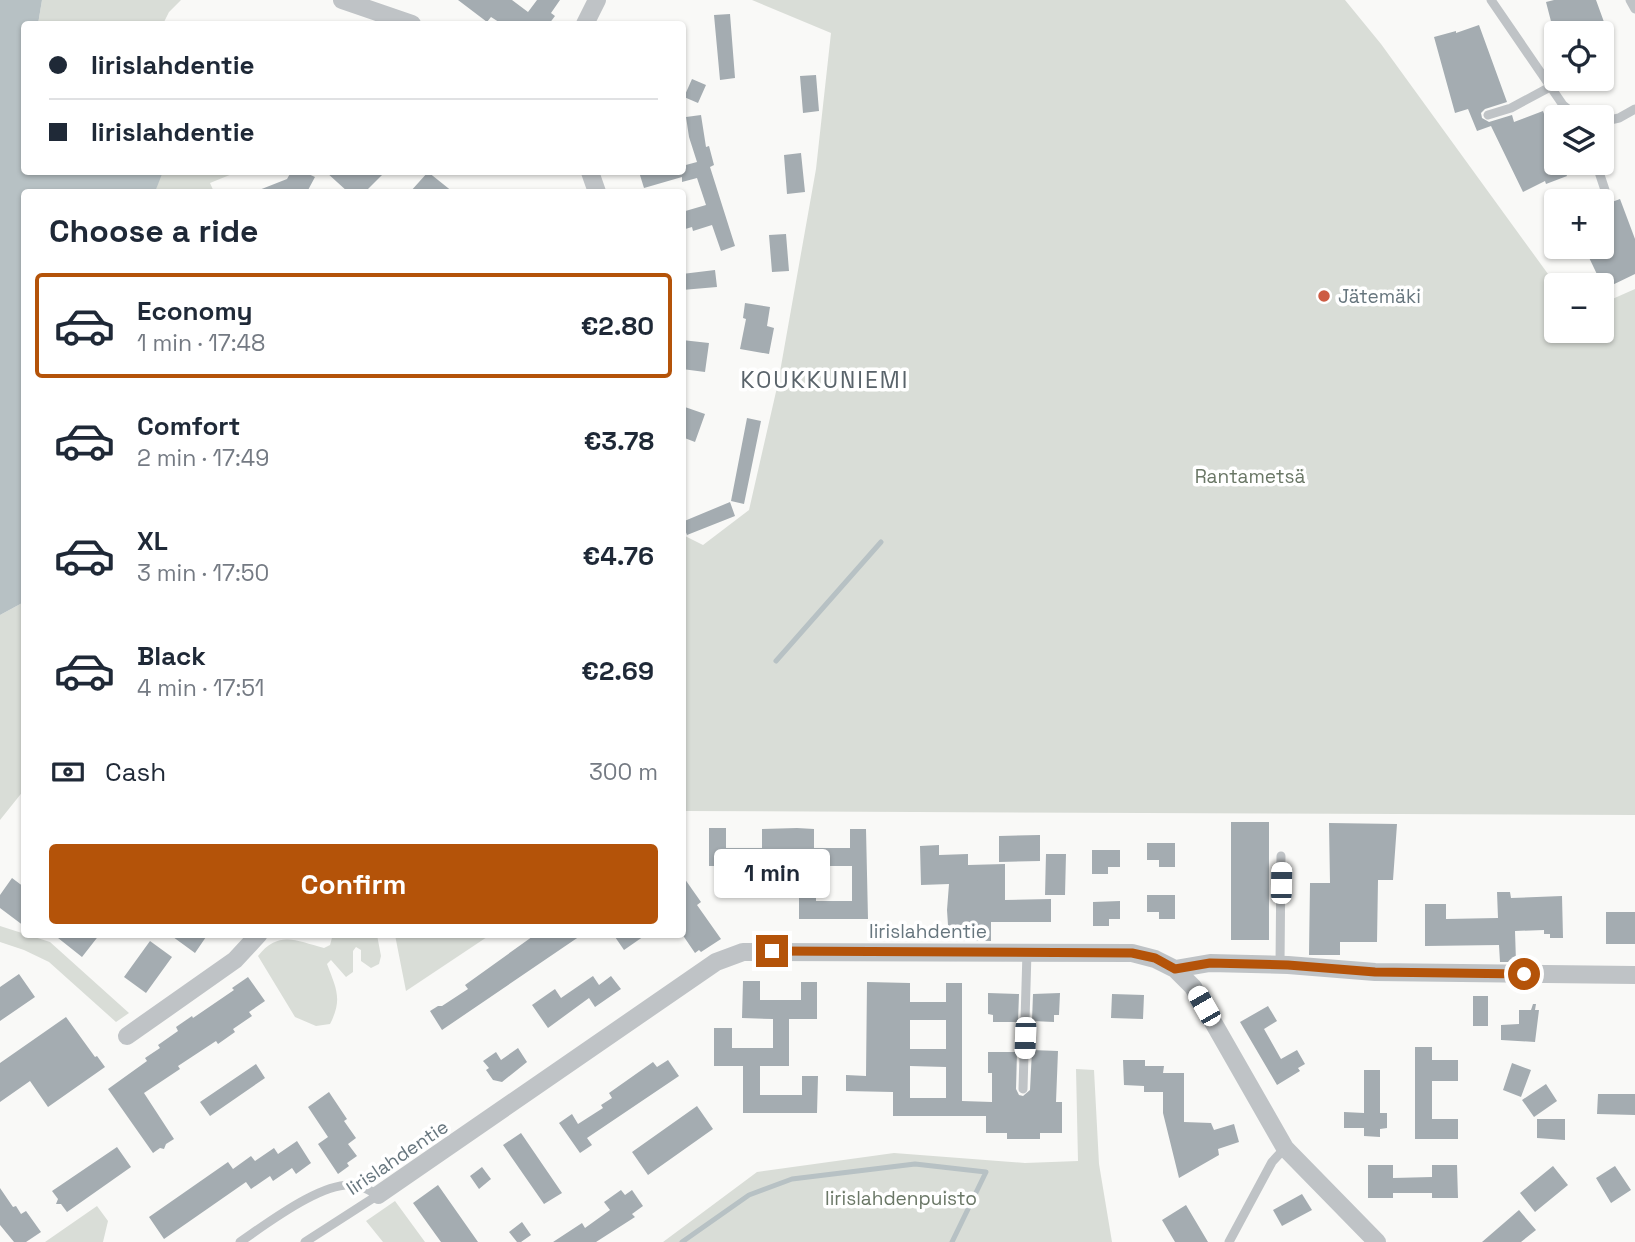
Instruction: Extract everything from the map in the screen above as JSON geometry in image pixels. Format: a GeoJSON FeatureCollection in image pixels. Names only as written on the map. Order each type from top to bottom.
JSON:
{"type":"FeatureCollection","features":[{"type":"Feature","properties":{"kind":"street"},"geometry":{"type":"LineString","coordinates":[[586,21],[597,0]]}},
{"type":"Feature","properties":{"kind":"street"},"geometry":{"type":"LineString","coordinates":[[348,1],[403,21]]}},
{"type":"Feature","properties":{"kind":"street"},"geometry":{"type":"LineString","coordinates":[[127,1036],[235,960],[255,938]]}},
{"type":"Feature","properties":{"kind":"street","name":"Iirislahdentie"},"geometry":{"type":"LineString","coordinates":[[378,1195],[716,961],[730,955],[787,951],[1132,953],[1155,958],[1175,969]]}},
{"type":"Feature","properties":{"kind":"street"},"geometry":{"type":"LineString","coordinates":[[1175,969],[1210,963],[1280,964],[1375,972],[1635,975]]}},
{"type":"Feature","properties":{"kind":"street"},"geometry":{"type":"LineString","coordinates":[[1175,969],[1193,987],[1285,1148],[1377,1242]]}},
{"type":"Feature","properties":{"kind":"lane"},"geometry":{"type":"LineString","coordinates":[[1492,0],[1544,78]]}},
{"type":"Feature","properties":{"kind":"lane"},"geometry":{"type":"LineString","coordinates":[[1630,0],[1635,9]]}},
{"type":"Feature","properties":{"kind":"lane"},"geometry":{"type":"LineString","coordinates":[[1488,115],[1511,108],[1544,90]]}},
{"type":"Feature","properties":{"kind":"lane"},"geometry":{"type":"LineString","coordinates":[[1614,119],[1635,109]]}},
{"type":"Feature","properties":{"kind":"lane"},"geometry":{"type":"LineString","coordinates":[[1280,964],[1282,856]]}},
{"type":"Feature","properties":{"kind":"lane"},"geometry":{"type":"LineString","coordinates":[[1023,1089],[1027,952]]}},
{"type":"Feature","properties":{"kind":"lane"},"geometry":{"type":"LineString","coordinates":[[1229,1242],[1272,1162],[1285,1148]]}},
{"type":"Feature","properties":{"kind":"lane"},"geometry":{"type":"LineString","coordinates":[[240,1242],[286,1210],[325,1189],[356,1185],[378,1195]]}},
{"type":"Feature","properties":{"kind":"lane","name":"Iirislahdentie"},"geometry":{"type":"LineString","coordinates":[[305,1242],[378,1195]]}},
{"type":"Feature","properties":{"kind":"green space"},"geometry":{"type":"Polygon","coordinates":[[[42,0],[181,0],[164,21],[38,21],[42,0]]]}},
{"type":"Feature","properties":{"kind":"green space","name":"Rantametsä"},"geometry":{"type":"Polygon","coordinates":[[[752,0],[1345,0],[1381,44],[1547,273],[1544,273],[1544,343],[1614,343],[1614,298],[1635,289],[1635,815],[686,811],[686,536],[703,545],[749,510],[778,383],[816,169],[831,33],[752,0]]]}},
{"type":"Feature","properties":{"kind":"green space"},"geometry":{"type":"Polygon","coordinates":[[[160,175],[230,175],[210,183],[213,189],[156,189],[160,175]]]}},
{"type":"Feature","properties":{"kind":"green space"},"geometry":{"type":"Polygon","coordinates":[[[21,604],[21,794],[0,820],[0,615],[21,604]]]}},
{"type":"Feature","properties":{"kind":"green space"},"geometry":{"type":"Polygon","coordinates":[[[0,926],[21,933],[21,938],[38,938],[50,942],[129,1013],[116,1022],[49,962],[0,942],[0,926]]]}},
{"type":"Feature","properties":{"kind":"green space"},"geometry":{"type":"Polygon","coordinates":[[[332,938],[378,938],[381,956],[379,964],[371,968],[361,961],[361,950],[356,947],[353,951],[353,972],[346,977],[331,960],[327,964],[335,987],[336,1007],[330,1024],[316,1026],[295,1017],[258,956],[273,943],[281,940],[324,948],[330,945],[332,938]]]}},
{"type":"Feature","properties":{"kind":"green space"},"geometry":{"type":"Polygon","coordinates":[[[396,938],[486,938],[406,991],[396,938]]]}},
{"type":"Feature","properties":{"kind":"green space","name":"Iirislahdenpuisto"},"geometry":{"type":"Polygon","coordinates":[[[1076,1069],[1094,1070],[1099,1164],[1112,1242],[663,1242],[757,1172],[894,1153],[1025,1163],[1078,1161],[1076,1069]]]}},
{"type":"Feature","properties":{"kind":"green space"},"geometry":{"type":"Polygon","coordinates":[[[395,1201],[425,1242],[383,1242],[366,1221],[395,1201]]]}},
{"type":"Feature","properties":{"kind":"green space"},"geometry":{"type":"Polygon","coordinates":[[[97,1206],[108,1221],[103,1242],[45,1242],[97,1206]]]}},
{"type":"Feature","properties":{"kind":"shaded area"},"geometry":{"type":"Polygon","coordinates":[[[0,0],[42,0],[38,21],[21,21],[21,175],[162,175],[156,189],[21,189],[21,604],[0,615],[0,0]]]}},
{"type":"Feature","properties":{"kind":"building"},"geometry":{"type":"Polygon","coordinates":[[[458,0],[512,0],[528,12],[537,0],[560,0],[551,13],[555,16],[551,21],[497,21],[491,17],[486,21],[458,0]]]}},
{"type":"Feature","properties":{"kind":"building"},"geometry":{"type":"Polygon","coordinates":[[[1596,0],[1604,21],[1551,21],[1546,2],[1596,0]]]}},
{"type":"Feature","properties":{"kind":"building"},"geometry":{"type":"Polygon","coordinates":[[[730,14],[735,78],[720,80],[714,15],[730,14]]]}},
{"type":"Feature","properties":{"kind":"building"},"geometry":{"type":"Polygon","coordinates":[[[1479,25],[1507,102],[1485,109],[1481,113],[1482,118],[1489,122],[1512,115],[1514,122],[1543,111],[1544,175],[1567,176],[1546,184],[1545,181],[1523,192],[1491,126],[1477,131],[1468,109],[1455,113],[1434,37],[1479,25]]]}},
{"type":"Feature","properties":{"kind":"building"},"geometry":{"type":"Polygon","coordinates":[[[816,75],[819,111],[803,113],[800,76],[816,75]]]}},
{"type":"Feature","properties":{"kind":"building"},"geometry":{"type":"Polygon","coordinates":[[[692,79],[706,85],[698,103],[686,98],[692,79]]]}},
{"type":"Feature","properties":{"kind":"building"},"geometry":{"type":"Polygon","coordinates":[[[701,115],[706,147],[709,146],[714,165],[710,167],[735,246],[721,251],[712,225],[693,231],[692,227],[686,229],[686,211],[706,205],[697,178],[682,182],[682,177],[644,188],[640,175],[686,175],[686,165],[697,162],[686,117],[701,115]]]}},
{"type":"Feature","properties":{"kind":"building"},"geometry":{"type":"Polygon","coordinates":[[[801,153],[805,192],[787,194],[784,155],[801,153]]]}},
{"type":"Feature","properties":{"kind":"building"},"geometry":{"type":"Polygon","coordinates":[[[289,175],[315,177],[309,189],[262,189],[287,179],[289,175]]]}},
{"type":"Feature","properties":{"kind":"building"},"geometry":{"type":"Polygon","coordinates":[[[329,175],[382,175],[368,189],[345,189],[329,175]]]}},
{"type":"Feature","properties":{"kind":"building"},"geometry":{"type":"Polygon","coordinates":[[[425,175],[432,175],[449,189],[413,189],[425,175]]]}},
{"type":"Feature","properties":{"kind":"building"},"geometry":{"type":"Polygon","coordinates":[[[1620,199],[1635,239],[1635,274],[1614,284],[1614,273],[1596,273],[1590,259],[1614,259],[1614,201],[1620,199]]]}},
{"type":"Feature","properties":{"kind":"building"},"geometry":{"type":"Polygon","coordinates":[[[786,234],[789,271],[772,272],[769,235],[786,234]]]}},
{"type":"Feature","properties":{"kind":"building"},"geometry":{"type":"Polygon","coordinates":[[[715,270],[717,287],[686,290],[686,274],[715,270]]]}},
{"type":"Feature","properties":{"kind":"building"},"geometry":{"type":"Polygon","coordinates":[[[745,303],[770,307],[767,326],[774,328],[769,354],[740,349],[746,319],[743,318],[745,303]]]}},
{"type":"Feature","properties":{"kind":"building"},"geometry":{"type":"Polygon","coordinates":[[[686,340],[709,343],[705,372],[686,370],[686,340]]]}},
{"type":"Feature","properties":{"kind":"building"},"geometry":{"type":"Polygon","coordinates":[[[686,407],[705,414],[695,442],[686,439],[686,407]]]}},
{"type":"Feature","properties":{"kind":"building"},"geometry":{"type":"Polygon","coordinates":[[[747,418],[761,421],[744,504],[731,501],[747,418]]]}},
{"type":"Feature","properties":{"kind":"building"},"geometry":{"type":"Polygon","coordinates":[[[730,502],[735,516],[687,535],[686,520],[730,502]]]}},
{"type":"Feature","properties":{"kind":"building"},"geometry":{"type":"Polygon","coordinates":[[[1231,822],[1269,822],[1269,940],[1231,940],[1231,822]]]}},
{"type":"Feature","properties":{"kind":"building"},"geometry":{"type":"Polygon","coordinates":[[[1329,823],[1397,824],[1393,880],[1378,880],[1377,942],[1340,942],[1340,955],[1309,955],[1310,883],[1330,883],[1329,823]]]}},
{"type":"Feature","properties":{"kind":"building"},"geometry":{"type":"Polygon","coordinates":[[[709,828],[726,828],[726,848],[762,848],[762,829],[797,828],[814,829],[814,848],[850,848],[850,829],[866,829],[868,919],[799,919],[799,894],[727,895],[727,866],[709,866],[709,828]],[[816,866],[816,901],[852,901],[852,866],[816,866]]]}},
{"type":"Feature","properties":{"kind":"building"},"geometry":{"type":"Polygon","coordinates":[[[1040,835],[1040,861],[999,862],[999,836],[1040,835]]]}},
{"type":"Feature","properties":{"kind":"building"},"geometry":{"type":"Polygon","coordinates":[[[1147,843],[1175,843],[1175,867],[1159,867],[1159,860],[1147,860],[1147,843]]]}},
{"type":"Feature","properties":{"kind":"building"},"geometry":{"type":"Polygon","coordinates":[[[939,845],[939,855],[968,854],[968,865],[1005,864],[1005,900],[1051,899],[1051,922],[991,922],[991,941],[949,940],[949,884],[921,885],[920,846],[939,845]]]}},
{"type":"Feature","properties":{"kind":"building"},"geometry":{"type":"Polygon","coordinates":[[[1092,850],[1120,850],[1120,867],[1108,867],[1108,874],[1092,874],[1092,850]]]}},
{"type":"Feature","properties":{"kind":"building"},"geometry":{"type":"Polygon","coordinates":[[[1046,854],[1066,854],[1065,895],[1045,895],[1046,854]]]}},
{"type":"Feature","properties":{"kind":"building"},"geometry":{"type":"Polygon","coordinates":[[[12,878],[21,885],[21,924],[0,908],[0,895],[12,878]]]}},
{"type":"Feature","properties":{"kind":"building"},"geometry":{"type":"Polygon","coordinates":[[[686,881],[701,902],[697,905],[721,939],[695,953],[685,938],[686,881]]]}},
{"type":"Feature","properties":{"kind":"building"},"geometry":{"type":"Polygon","coordinates":[[[1497,892],[1510,892],[1511,898],[1562,896],[1563,938],[1550,938],[1550,934],[1544,934],[1544,930],[1515,931],[1516,962],[1500,962],[1499,945],[1425,946],[1425,904],[1446,904],[1446,919],[1498,918],[1497,892]]]}},
{"type":"Feature","properties":{"kind":"building"},"geometry":{"type":"Polygon","coordinates":[[[1147,895],[1175,895],[1175,919],[1159,919],[1159,912],[1147,912],[1147,895]]]}},
{"type":"Feature","properties":{"kind":"building"},"geometry":{"type":"Polygon","coordinates":[[[1120,901],[1120,919],[1109,919],[1109,926],[1093,926],[1093,902],[1120,901]]]}},
{"type":"Feature","properties":{"kind":"building"},"geometry":{"type":"Polygon","coordinates":[[[1606,912],[1635,912],[1635,944],[1606,944],[1606,912]]]}},
{"type":"Feature","properties":{"kind":"building"},"geometry":{"type":"Polygon","coordinates":[[[58,938],[97,938],[82,957],[58,938]]]}},
{"type":"Feature","properties":{"kind":"building"},"geometry":{"type":"Polygon","coordinates":[[[174,938],[205,938],[195,953],[174,938]]]}},
{"type":"Feature","properties":{"kind":"building"},"geometry":{"type":"Polygon","coordinates":[[[530,938],[577,938],[442,1030],[430,1011],[468,989],[465,985],[530,938]]]}},
{"type":"Feature","properties":{"kind":"building"},"geometry":{"type":"Polygon","coordinates":[[[616,938],[641,938],[624,950],[616,938]]]}},
{"type":"Feature","properties":{"kind":"building"},"geometry":{"type":"Polygon","coordinates":[[[150,941],[172,957],[146,993],[124,977],[150,941]]]}},
{"type":"Feature","properties":{"kind":"building"},"geometry":{"type":"Polygon","coordinates":[[[19,974],[35,997],[0,1021],[0,987],[19,974]]]}},
{"type":"Feature","properties":{"kind":"building"},"geometry":{"type":"Polygon","coordinates":[[[593,976],[599,985],[611,976],[621,989],[595,1007],[589,998],[548,1028],[532,1005],[555,989],[561,998],[593,976]]]}},
{"type":"Feature","properties":{"kind":"building"},"geometry":{"type":"Polygon","coordinates":[[[248,977],[265,1001],[249,1012],[252,1016],[233,1029],[235,1032],[178,1066],[180,1069],[144,1093],[174,1139],[166,1144],[164,1149],[160,1148],[153,1153],[108,1089],[147,1061],[145,1058],[160,1048],[158,1045],[178,1031],[176,1027],[234,990],[232,988],[248,977]]]}},
{"type":"Feature","properties":{"kind":"building"},"geometry":{"type":"Polygon","coordinates":[[[743,981],[760,981],[760,1000],[801,1000],[801,982],[817,982],[817,1019],[789,1019],[789,1066],[760,1066],[760,1095],[802,1095],[802,1076],[818,1076],[817,1113],[743,1113],[743,1066],[714,1066],[714,1028],[732,1028],[732,1048],[773,1048],[773,1019],[742,1018],[743,981]]]}},
{"type":"Feature","properties":{"kind":"building"},"geometry":{"type":"Polygon","coordinates":[[[867,982],[910,983],[910,1002],[946,1002],[946,983],[962,983],[962,1101],[992,1102],[992,1073],[988,1073],[988,1052],[1017,1052],[1016,1089],[1019,1095],[1023,1096],[1030,1090],[1032,1050],[1058,1051],[1056,1102],[1062,1102],[1062,1133],[1040,1133],[1040,1139],[1007,1139],[1007,1133],[986,1133],[986,1116],[893,1116],[893,1092],[846,1091],[846,1075],[866,1076],[867,982]],[[910,1020],[910,1049],[946,1049],[946,1020],[910,1020]],[[910,1066],[910,1098],[946,1098],[946,1067],[910,1066]]]}},
{"type":"Feature","properties":{"kind":"building"},"geometry":{"type":"Polygon","coordinates":[[[988,993],[1019,994],[1018,1022],[993,1022],[993,1015],[988,1014],[988,993]]]}},
{"type":"Feature","properties":{"kind":"building"},"geometry":{"type":"Polygon","coordinates":[[[1060,993],[1059,1015],[1054,1015],[1054,1022],[1032,1021],[1033,994],[1060,993]]]}},
{"type":"Feature","properties":{"kind":"building"},"geometry":{"type":"Polygon","coordinates":[[[1112,994],[1144,995],[1143,1019],[1111,1018],[1112,994]]]}},
{"type":"Feature","properties":{"kind":"building"},"geometry":{"type":"Polygon","coordinates":[[[1473,996],[1488,996],[1488,1026],[1473,1026],[1473,996]]]}},
{"type":"Feature","properties":{"kind":"building"},"geometry":{"type":"Polygon","coordinates":[[[1533,1004],[1536,1004],[1535,1010],[1539,1010],[1535,1042],[1501,1040],[1501,1025],[1519,1024],[1519,1010],[1531,1010],[1533,1004]]]}},
{"type":"Feature","properties":{"kind":"building"},"geometry":{"type":"Polygon","coordinates":[[[1268,1006],[1277,1021],[1264,1029],[1281,1059],[1297,1050],[1305,1064],[1298,1068],[1300,1071],[1277,1085],[1240,1022],[1268,1006]]]}},
{"type":"Feature","properties":{"kind":"building"},"geometry":{"type":"Polygon","coordinates":[[[66,1017],[105,1067],[48,1107],[30,1081],[0,1102],[0,1063],[66,1017]]]}},
{"type":"Feature","properties":{"kind":"building"},"geometry":{"type":"Polygon","coordinates":[[[1415,1047],[1432,1047],[1432,1060],[1458,1060],[1458,1081],[1432,1081],[1432,1119],[1458,1119],[1458,1139],[1415,1139],[1415,1047]]]}},
{"type":"Feature","properties":{"kind":"building"},"geometry":{"type":"Polygon","coordinates":[[[518,1048],[527,1062],[502,1082],[493,1080],[483,1061],[496,1052],[501,1060],[518,1048]]]}},
{"type":"Feature","properties":{"kind":"building"},"geometry":{"type":"Polygon","coordinates":[[[668,1060],[679,1076],[587,1138],[592,1145],[580,1153],[559,1123],[572,1114],[578,1124],[603,1108],[601,1105],[612,1098],[609,1093],[653,1062],[657,1067],[668,1060]]]}},
{"type":"Feature","properties":{"kind":"building"},"geometry":{"type":"Polygon","coordinates":[[[1123,1060],[1145,1060],[1145,1066],[1164,1066],[1163,1073],[1184,1073],[1184,1122],[1211,1123],[1214,1130],[1234,1124],[1239,1142],[1218,1149],[1219,1155],[1179,1178],[1163,1113],[1163,1092],[1144,1092],[1144,1086],[1124,1085],[1123,1060]]]}},
{"type":"Feature","properties":{"kind":"building"},"geometry":{"type":"Polygon","coordinates":[[[1512,1063],[1531,1070],[1521,1097],[1503,1090],[1512,1063]]]}},
{"type":"Feature","properties":{"kind":"building"},"geometry":{"type":"Polygon","coordinates":[[[256,1064],[265,1078],[210,1116],[200,1102],[256,1064]]]}},
{"type":"Feature","properties":{"kind":"building"},"geometry":{"type":"Polygon","coordinates":[[[1364,1070],[1380,1070],[1380,1113],[1387,1113],[1387,1128],[1380,1129],[1380,1137],[1364,1136],[1364,1128],[1344,1128],[1344,1112],[1364,1113],[1364,1070]]]}},
{"type":"Feature","properties":{"kind":"building"},"geometry":{"type":"Polygon","coordinates":[[[1546,1084],[1557,1101],[1534,1117],[1522,1100],[1546,1084]]]}},
{"type":"Feature","properties":{"kind":"building"},"geometry":{"type":"Polygon","coordinates":[[[329,1092],[356,1138],[348,1144],[357,1156],[338,1174],[318,1144],[328,1137],[308,1107],[329,1092]]]}},
{"type":"Feature","properties":{"kind":"building"},"geometry":{"type":"Polygon","coordinates":[[[1598,1094],[1635,1094],[1635,1115],[1597,1114],[1598,1094]]]}},
{"type":"Feature","properties":{"kind":"building"},"geometry":{"type":"Polygon","coordinates":[[[697,1106],[713,1129],[648,1175],[632,1152],[697,1106]]]}},
{"type":"Feature","properties":{"kind":"building"},"geometry":{"type":"Polygon","coordinates":[[[1537,1119],[1565,1119],[1565,1140],[1537,1138],[1537,1119]]]}},
{"type":"Feature","properties":{"kind":"building"},"geometry":{"type":"Polygon","coordinates":[[[521,1133],[562,1193],[544,1204],[503,1145],[521,1133]]]}},
{"type":"Feature","properties":{"kind":"building"},"geometry":{"type":"Polygon","coordinates":[[[297,1141],[311,1163],[296,1174],[292,1168],[273,1181],[270,1176],[251,1189],[246,1182],[164,1239],[149,1217],[228,1162],[233,1169],[251,1156],[255,1161],[274,1148],[278,1154],[297,1141]]]}},
{"type":"Feature","properties":{"kind":"building"},"geometry":{"type":"Polygon","coordinates":[[[117,1147],[131,1167],[67,1212],[61,1204],[56,1204],[58,1199],[52,1191],[117,1147]]]}},
{"type":"Feature","properties":{"kind":"building"},"geometry":{"type":"Polygon","coordinates":[[[1368,1165],[1393,1165],[1393,1178],[1432,1177],[1432,1165],[1457,1165],[1458,1198],[1432,1198],[1432,1193],[1393,1193],[1393,1198],[1368,1198],[1368,1165]]]}},
{"type":"Feature","properties":{"kind":"building"},"geometry":{"type":"Polygon","coordinates":[[[1553,1166],[1568,1185],[1535,1212],[1520,1193],[1553,1166]]]}},
{"type":"Feature","properties":{"kind":"building"},"geometry":{"type":"Polygon","coordinates":[[[1615,1166],[1631,1190],[1611,1203],[1596,1178],[1615,1166]]]}},
{"type":"Feature","properties":{"kind":"building"},"geometry":{"type":"Polygon","coordinates":[[[482,1167],[491,1179],[479,1189],[470,1176],[482,1167]]]}},
{"type":"Feature","properties":{"kind":"building"},"geometry":{"type":"Polygon","coordinates":[[[438,1185],[478,1242],[441,1242],[413,1203],[438,1185]]]}},
{"type":"Feature","properties":{"kind":"building"},"geometry":{"type":"Polygon","coordinates":[[[0,1188],[13,1207],[16,1206],[21,1214],[26,1211],[41,1232],[26,1242],[14,1242],[0,1225],[0,1188]]]}},
{"type":"Feature","properties":{"kind":"building"},"geometry":{"type":"Polygon","coordinates":[[[621,1190],[625,1195],[632,1190],[643,1206],[632,1214],[635,1217],[596,1242],[553,1242],[582,1223],[585,1228],[610,1210],[604,1202],[621,1190]]]}},
{"type":"Feature","properties":{"kind":"building"},"geometry":{"type":"Polygon","coordinates":[[[1302,1194],[1312,1210],[1282,1226],[1273,1210],[1302,1194]]]}},
{"type":"Feature","properties":{"kind":"building"},"geometry":{"type":"Polygon","coordinates":[[[1186,1205],[1208,1242],[1175,1242],[1162,1220],[1186,1205]]]}},
{"type":"Feature","properties":{"kind":"building"},"geometry":{"type":"Polygon","coordinates":[[[1519,1210],[1536,1230],[1521,1242],[1482,1242],[1519,1210]]]}},
{"type":"Feature","properties":{"kind":"building"},"geometry":{"type":"Polygon","coordinates":[[[522,1222],[531,1235],[517,1242],[509,1232],[522,1222]]]}},
{"type":"Feature","properties":{"kind":"waterway"},"geometry":{"type":"LineString","coordinates":[[776,661],[881,542]]}},
{"type":"Feature","properties":{"kind":"waterway"},"geometry":{"type":"LineString","coordinates":[[682,1242],[749,1195],[792,1179],[915,1164],[986,1172],[952,1242]]}},
{"type":"Feature","properties":{"kind":"place","name":"Jätemäki"},"geometry":{"type":"Point","coordinates":[1324,296]}},
{"type":"Feature","properties":{"kind":"district","name":"KOUKKUNIEMI"},"geometry":{"type":"Point","coordinates":[825,380]}},
{"type":"Feature","properties":{"kind":"route"},"geometry":{"type":"LineString","coordinates":[[772,951],[1132,953],[1155,958],[1175,969],[1210,963],[1288,965],[1375,972],[1524,974]]}}]}
